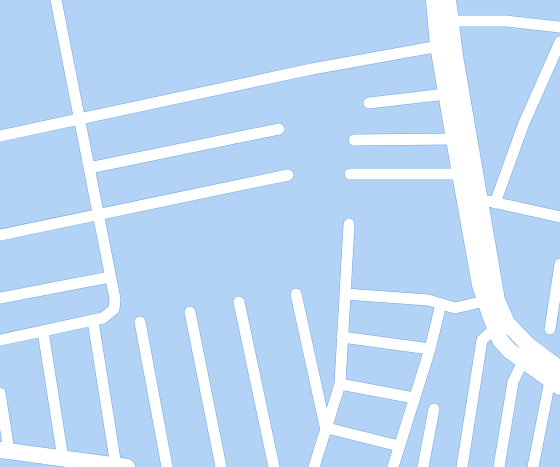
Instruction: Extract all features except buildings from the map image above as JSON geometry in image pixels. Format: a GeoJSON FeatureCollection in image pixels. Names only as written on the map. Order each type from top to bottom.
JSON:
{"type":"FeatureCollection","features":[{"type":"Feature","properties":{"kind":"street"},"geometry":{"type":"LineString","coordinates":[[0,340],[93,321],[109,314],[114,308],[115,298],[56,0]]}},
{"type":"Feature","properties":{"kind":"street"},"geometry":{"type":"LineString","coordinates":[[434,0],[438,46],[460,174],[487,282],[507,323],[557,379]]}},
{"type":"Feature","properties":{"kind":"street"},"geometry":{"type":"LineString","coordinates":[[448,0],[454,43],[487,201],[487,282],[485,302],[500,340],[510,352],[523,361],[557,379]]}},
{"type":"Feature","properties":{"kind":"street"},"geometry":{"type":"LineString","coordinates":[[451,21],[505,21],[560,27]]}},
{"type":"Feature","properties":{"kind":"street"},"geometry":{"type":"LineString","coordinates":[[487,201],[560,42]]}},
{"type":"Feature","properties":{"kind":"street"},"geometry":{"type":"LineString","coordinates":[[0,136],[312,69],[454,43]]}},
{"type":"Feature","properties":{"kind":"street"},"geometry":{"type":"LineString","coordinates":[[369,103],[446,94]]}},
{"type":"Feature","properties":{"kind":"street"},"geometry":{"type":"LineString","coordinates":[[89,168],[279,129]]}},
{"type":"Feature","properties":{"kind":"street"},"geometry":{"type":"LineString","coordinates":[[354,140],[454,139]]}},
{"type":"Feature","properties":{"kind":"street"},"geometry":{"type":"LineString","coordinates":[[350,174],[460,174]]}},
{"type":"Feature","properties":{"kind":"street"},"geometry":{"type":"LineString","coordinates":[[0,235],[288,175]]}},
{"type":"Feature","properties":{"kind":"street"},"geometry":{"type":"LineString","coordinates":[[487,201],[560,217]]}},
{"type":"Feature","properties":{"kind":"street"},"geometry":{"type":"LineString","coordinates":[[314,467],[340,384],[349,224]]}},
{"type":"Feature","properties":{"kind":"street"},"geometry":{"type":"LineString","coordinates":[[550,329],[560,264]]}},
{"type":"Feature","properties":{"kind":"street"},"geometry":{"type":"LineString","coordinates":[[0,298],[110,276]]}},
{"type":"Feature","properties":{"kind":"street"},"geometry":{"type":"LineString","coordinates":[[296,294],[323,422],[327,428],[400,446]]}},
{"type":"Feature","properties":{"kind":"street"},"geometry":{"type":"LineString","coordinates":[[345,294],[428,300],[455,308],[485,302]]}},
{"type":"Feature","properties":{"kind":"street"},"geometry":{"type":"LineString","coordinates":[[239,302],[274,467]]}},
{"type":"Feature","properties":{"kind":"street"},"geometry":{"type":"LineString","coordinates":[[393,467],[430,349],[441,304]]}},
{"type":"Feature","properties":{"kind":"street"},"geometry":{"type":"LineString","coordinates":[[190,312],[221,467]]}},
{"type":"Feature","properties":{"kind":"street"},"geometry":{"type":"LineString","coordinates":[[0,393],[4,451],[122,466],[93,321]]}},
{"type":"Feature","properties":{"kind":"street"},"geometry":{"type":"LineString","coordinates":[[140,322],[167,467]]}},
{"type":"Feature","properties":{"kind":"street"},"geometry":{"type":"LineString","coordinates":[[462,467],[482,340],[495,328]]}},
{"type":"Feature","properties":{"kind":"street"},"geometry":{"type":"LineString","coordinates":[[43,332],[63,458]]}},
{"type":"Feature","properties":{"kind":"street"},"geometry":{"type":"LineString","coordinates":[[342,337],[430,349]]}},
{"type":"Feature","properties":{"kind":"street"},"geometry":{"type":"LineString","coordinates":[[499,467],[513,382],[523,361]]}},
{"type":"Feature","properties":{"kind":"street"},"geometry":{"type":"LineString","coordinates":[[533,467],[557,379]]}},
{"type":"Feature","properties":{"kind":"street"},"geometry":{"type":"LineString","coordinates":[[340,384],[414,398]]}},
{"type":"Feature","properties":{"kind":"street"},"geometry":{"type":"LineString","coordinates":[[423,467],[434,409]]}}]}
